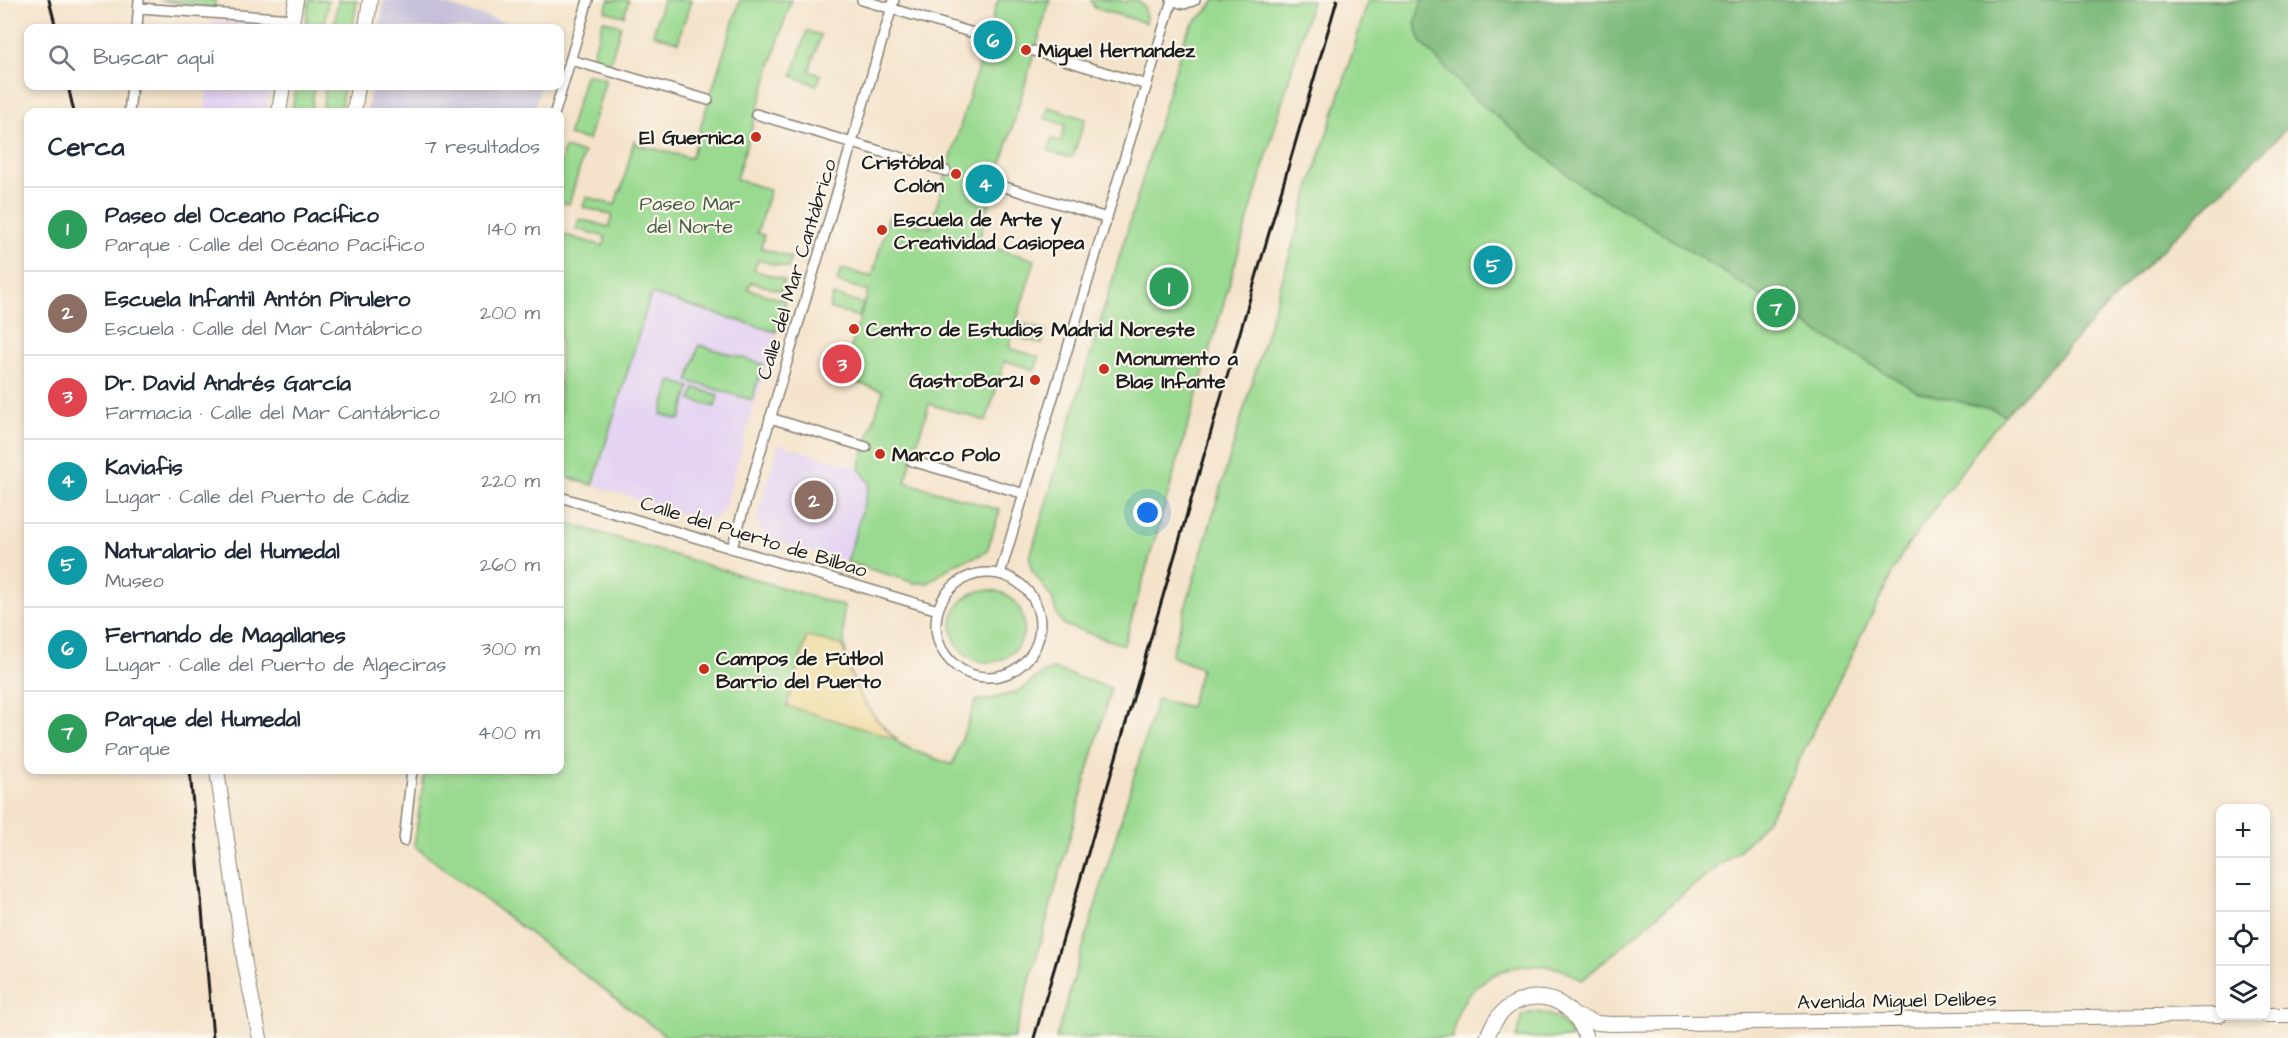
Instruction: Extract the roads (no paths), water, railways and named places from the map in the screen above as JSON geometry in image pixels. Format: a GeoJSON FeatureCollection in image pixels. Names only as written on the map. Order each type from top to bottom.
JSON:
{"type":"FeatureCollection","features":[{"type":"Feature","properties":{"kind":"main road"},"geometry":{"type":"LineString","coordinates":[[292,24],[296,0]]}},
{"type":"Feature","properties":{"kind":"main road"},"geometry":{"type":"LineString","coordinates":[[367,24],[370,0]]}},
{"type":"Feature","properties":{"kind":"main road"},"geometry":{"type":"LineString","coordinates":[[280,108],[282,90]]}},
{"type":"Feature","properties":{"kind":"main road"},"geometry":{"type":"LineString","coordinates":[[355,108],[357,90]]}},
{"type":"Feature","properties":{"kind":"main road"},"geometry":{"type":"LineString","coordinates":[[218,774],[245,965],[260,1038]]}},
{"type":"Feature","properties":{"kind":"main road"},"geometry":{"type":"LineString","coordinates":[[1487,1038],[1491,1024],[1502,1011],[1515,1002],[1532,997],[1548,998],[1564,1005],[1576,1016],[1586,1038]]}},
{"type":"Feature","properties":{"kind":"main road"},"geometry":{"type":"LineString","coordinates":[[2270,1015],[2288,1015]]}},
{"type":"Feature","properties":{"kind":"main road","name":"Avenida Miguel Delibes"},"geometry":{"type":"LineString","coordinates":[[1576,1016],[1597,1023],[1611,1024],[2216,1016]]}},
{"type":"Feature","properties":{"kind":"street"},"geometry":{"type":"LineString","coordinates":[[564,83],[588,0]]}},
{"type":"Feature","properties":{"kind":"street"},"geometry":{"type":"LineString","coordinates":[[862,0],[893,4],[987,37]]}},
{"type":"Feature","properties":{"kind":"street"},"geometry":{"type":"LineString","coordinates":[[1000,574],[1172,0],[1184,4],[1195,0]]}},
{"type":"Feature","properties":{"kind":"street"},"geometry":{"type":"LineString","coordinates":[[137,24],[139,4],[292,24]]}},
{"type":"Feature","properties":{"kind":"street","name":"Calle del Mar Cantábrico"},"geometry":{"type":"LineString","coordinates":[[732,548],[893,4]]}},
{"type":"Feature","properties":{"kind":"street"},"geometry":{"type":"LineString","coordinates":[[1034,51],[1147,85]]}},
{"type":"Feature","properties":{"kind":"street"},"geometry":{"type":"LineString","coordinates":[[571,60],[708,100]]}},
{"type":"Feature","properties":{"kind":"street"},"geometry":{"type":"LineString","coordinates":[[129,108],[132,90]]}},
{"type":"Feature","properties":{"kind":"street"},"geometry":{"type":"LineString","coordinates":[[556,108],[562,90]]}},
{"type":"Feature","properties":{"kind":"street"},"geometry":{"type":"LineString","coordinates":[[756,114],[946,171]]}},
{"type":"Feature","properties":{"kind":"street"},"geometry":{"type":"LineString","coordinates":[[995,184],[1107,218]]}},
{"type":"Feature","properties":{"kind":"street"},"geometry":{"type":"LineString","coordinates":[[770,418],[866,447]]}},
{"type":"Feature","properties":{"kind":"street"},"geometry":{"type":"LineString","coordinates":[[912,461],[1024,494]]}},
{"type":"Feature","properties":{"kind":"street","name":"Calle del Puerto de Bilbao"},"geometry":{"type":"LineString","coordinates":[[564,498],[938,610]]}},
{"type":"Feature","properties":{"kind":"street"},"geometry":{"type":"LineString","coordinates":[[981,574],[1000,574],[1021,585],[1035,604],[1039,615],[1038,639],[1034,650],[1018,667],[1008,673],[985,677],[963,671],[948,658],[938,640],[936,620],[938,610],[947,592],[962,580],[981,574]]}},
{"type":"Feature","properties":{"kind":"street"},"geometry":{"type":"LineString","coordinates":[[404,841],[412,774]]}},
{"type":"Feature","properties":{"kind":"railway"},"geometry":{"type":"LineString","coordinates":[[49,0],[55,24]]}},
{"type":"Feature","properties":{"kind":"railway"},"geometry":{"type":"LineString","coordinates":[[1034,1038],[1337,0]]}},
{"type":"Feature","properties":{"kind":"railway"},"geometry":{"type":"LineString","coordinates":[[69,90],[73,108]]}},
{"type":"Feature","properties":{"kind":"railway"},"geometry":{"type":"LineString","coordinates":[[190,774],[213,1038]]}},
{"type":"Feature","properties":{"kind":"place","name":"Fernando de Magallanes"},"geometry":{"type":"Point","coordinates":[993,40]}},
{"type":"Feature","properties":{"kind":"place","name":"Miguel Hernandez"},"geometry":{"type":"Point","coordinates":[1026,50]}},
{"type":"Feature","properties":{"kind":"place","name":"El Guernica"},"geometry":{"type":"Point","coordinates":[756,137]}},
{"type":"Feature","properties":{"kind":"place","name":"Cristóbal Colón"},"geometry":{"type":"Point","coordinates":[956,174]}},
{"type":"Feature","properties":{"kind":"place","name":"Kaviafis"},"geometry":{"type":"Point","coordinates":[985,184]}},
{"type":"Feature","properties":{"kind":"place","name":"Escuela de Arte y Creatividad Casiopea"},"geometry":{"type":"Point","coordinates":[882,230]}},
{"type":"Feature","properties":{"kind":"place","name":"Naturalario del Humedal"},"geometry":{"type":"Point","coordinates":[1493,265]}},
{"type":"Feature","properties":{"kind":"place","name":"Paseo del Oceano Pacífico"},"geometry":{"type":"Point","coordinates":[1169,287]}},
{"type":"Feature","properties":{"kind":"place","name":"Parque del Humedal"},"geometry":{"type":"Point","coordinates":[1776,308]}},
{"type":"Feature","properties":{"kind":"place","name":"Centro de Estudios Madrid Noreste"},"geometry":{"type":"Point","coordinates":[854,329]}},
{"type":"Feature","properties":{"kind":"place","name":"Dr. David Andrés García"},"geometry":{"type":"Point","coordinates":[842,364]}},
{"type":"Feature","properties":{"kind":"place","name":"Monumento a Blas Infante"},"geometry":{"type":"Point","coordinates":[1104,369]}},
{"type":"Feature","properties":{"kind":"place","name":"GastroBar21"},"geometry":{"type":"Point","coordinates":[1035,380]}},
{"type":"Feature","properties":{"kind":"place","name":"Marco Polo"},"geometry":{"type":"Point","coordinates":[880,454]}},
{"type":"Feature","properties":{"kind":"place","name":"Escuela Infantil Antón Pirulero"},"geometry":{"type":"Point","coordinates":[814,500]}},
{"type":"Feature","properties":{"kind":"place","name":"Campos de Fútbol Barrio del Puerto"},"geometry":{"type":"Point","coordinates":[704,669]}},
{"type":"Feature","properties":{"kind":"park label","name":"Paseo Mar del Norte"},"geometry":{"type":"Point","coordinates":[690,214]}}]}
